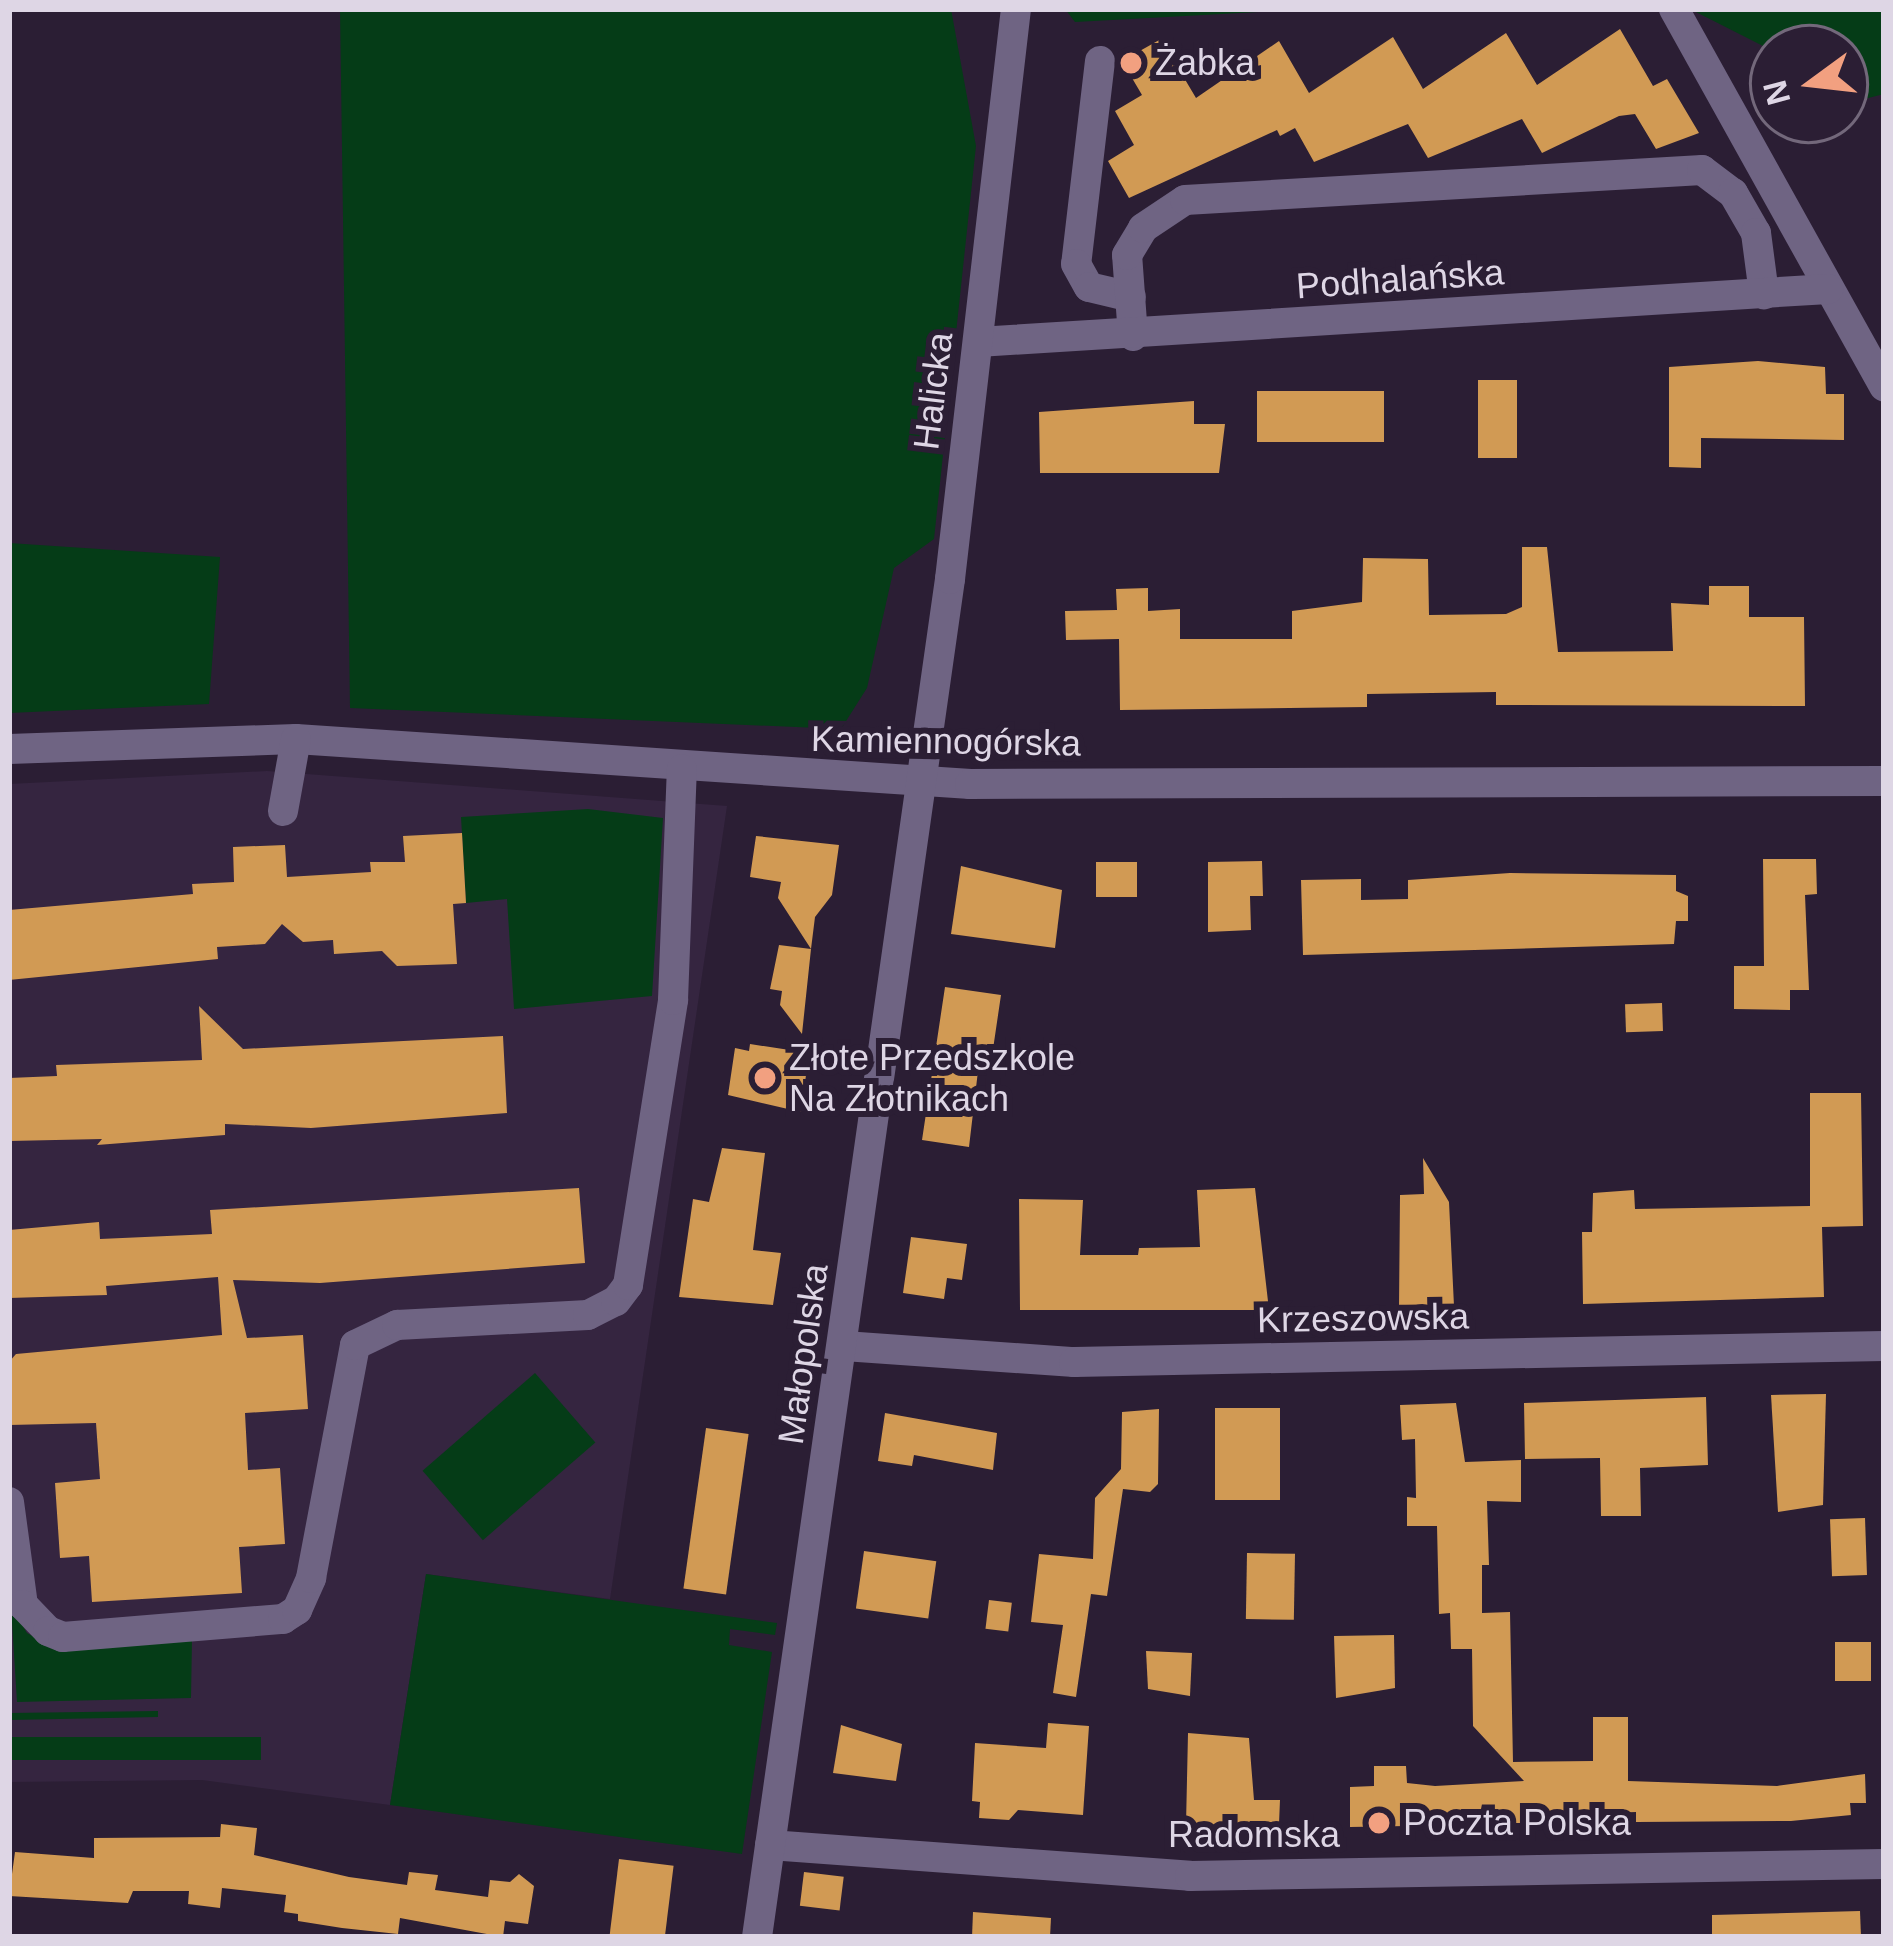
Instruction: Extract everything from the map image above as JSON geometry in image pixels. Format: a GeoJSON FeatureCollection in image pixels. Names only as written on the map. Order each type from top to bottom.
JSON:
{"type":"FeatureCollection","features":[{"type":"Feature","properties":{"kind":"street","name":"Halicka"},"geometry":{"type":"LineString","coordinates":[[921,782],[1016,9]]}},
{"type":"Feature","properties":{"kind":"street"},"geometry":{"type":"LineString","coordinates":[[1674,9],[1884,386]]}},
{"type":"Feature","properties":{"kind":"street"},"geometry":{"type":"LineString","coordinates":[[1100,62],[1076,264],[1089,286],[1131,297]]}},
{"type":"Feature","properties":{"kind":"street"},"geometry":{"type":"LineString","coordinates":[[1133,336],[1125,268],[1134,239],[1185,200],[1702,170],[1733,193],[1760,244],[1763,294]]}},
{"type":"Feature","properties":{"kind":"street","name":"Podhalańska"},"geometry":{"type":"LineString","coordinates":[[978,342],[1133,336],[1828,289]]}},
{"type":"Feature","properties":{"kind":"street"},"geometry":{"type":"LineString","coordinates":[[283,811],[296,739]]}},
{"type":"Feature","properties":{"kind":"street","name":"Kamiennogórska"},"geometry":{"type":"LineString","coordinates":[[9,749],[296,739],[921,782],[1884,781]]}},
{"type":"Feature","properties":{"kind":"street"},"geometry":{"type":"LineString","coordinates":[[9,1502],[23,1605],[48,1631],[63,1637],[283,1619],[297,1610],[311,1578],[356,1345],[397,1325],[588,1315],[616,1301],[628,1285],[673,1000],[682,769]]}},
{"type":"Feature","properties":{"kind":"street","name":"Małopolska"},"geometry":{"type":"LineString","coordinates":[[757,1937],[921,782]]}},
{"type":"Feature","properties":{"kind":"street","name":"Krzeszowska"},"geometry":{"type":"LineString","coordinates":[[844,1346],[1074,1362],[1884,1346]]}},
{"type":"Feature","properties":{"kind":"street","name":"Radomska"},"geometry":{"type":"LineString","coordinates":[[770,1845],[1190,1876],[1884,1864]]}},
{"type":"Feature","properties":{"kind":"shaded area"},"geometry":{"type":"Polygon","coordinates":[[[267,771],[727,806],[610,1599],[426,1574],[390,1805],[202,1780],[9,1782],[9,784],[267,771]]]}},
{"type":"Feature","properties":{"kind":"green space"},"geometry":{"type":"Polygon","coordinates":[[[340,9],[951,9],[976,146],[934,539],[894,568],[867,688],[841,729],[350,708],[340,9]]]}},
{"type":"Feature","properties":{"kind":"green space"},"geometry":{"type":"Polygon","coordinates":[[[1065,9],[1311,9],[1075,22],[1065,9]]]}},
{"type":"Feature","properties":{"kind":"green space"},"geometry":{"type":"Polygon","coordinates":[[[1690,9],[1884,9],[1884,94],[1869,98],[1869,24],[1749,24],[1749,39],[1690,9]]]}},
{"type":"Feature","properties":{"kind":"green space"},"geometry":{"type":"Polygon","coordinates":[[[9,543],[220,557],[209,704],[9,713],[9,543]]]}},
{"type":"Feature","properties":{"kind":"green space"},"geometry":{"type":"Polygon","coordinates":[[[588,809],[663,818],[652,996],[514,1009],[507,899],[466,903],[461,817],[588,809]]]}},
{"type":"Feature","properties":{"kind":"green space"},"geometry":{"type":"Polygon","coordinates":[[[535,1373],[595,1442],[483,1540],[423,1471],[535,1373]]]}},
{"type":"Feature","properties":{"kind":"green space"},"geometry":{"type":"Polygon","coordinates":[[[426,1574],[777,1623],[775,1635],[730,1629],[729,1645],[772,1652],[742,1854],[390,1805],[426,1574]]]}},
{"type":"Feature","properties":{"kind":"green space"},"geometry":{"type":"Polygon","coordinates":[[[11,1606],[27,1633],[52,1646],[192,1639],[191,1698],[17,1702],[11,1606]]]}},
{"type":"Feature","properties":{"kind":"green space"},"geometry":{"type":"Polygon","coordinates":[[[158,1711],[158,1717],[9,1720],[9,1713],[158,1711]]]}},
{"type":"Feature","properties":{"kind":"green space"},"geometry":{"type":"Polygon","coordinates":[[[9,1737],[261,1737],[261,1760],[9,1760],[9,1737]]]}},
{"type":"Feature","properties":{"kind":"building"},"geometry":{"type":"Polygon","coordinates":[[[1620,29],[1653,86],[1667,79],[1699,133],[1656,149],[1635,114],[1619,116],[1542,153],[1522,119],[1428,158],[1408,124],[1314,162],[1295,128],[1280,136],[1277,130],[1129,198],[1108,161],[1134,145],[1115,111],[1142,95],[1122,61],[1161,39],[1196,98],[1279,41],[1309,93],[1393,37],[1423,89],[1506,33],[1537,85],[1620,29]]]}},
{"type":"Feature","properties":{"kind":"building"},"geometry":{"type":"Polygon","coordinates":[[[1758,361],[1825,367],[1826,394],[1844,394],[1844,440],[1701,438],[1701,468],[1669,467],[1669,367],[1758,361]]]}},
{"type":"Feature","properties":{"kind":"building"},"geometry":{"type":"Polygon","coordinates":[[[1478,380],[1517,380],[1517,458],[1478,458],[1478,380]]]}},
{"type":"Feature","properties":{"kind":"building"},"geometry":{"type":"Polygon","coordinates":[[[1257,391],[1384,391],[1384,442],[1257,442],[1257,391]]]}},
{"type":"Feature","properties":{"kind":"building"},"geometry":{"type":"Polygon","coordinates":[[[1194,401],[1194,424],[1225,424],[1219,473],[1040,473],[1039,412],[1194,401]]]}},
{"type":"Feature","properties":{"kind":"building"},"geometry":{"type":"Polygon","coordinates":[[[1522,547],[1547,547],[1558,652],[1673,651],[1671,603],[1709,605],[1709,586],[1749,586],[1749,617],[1804,617],[1805,706],[1496,705],[1496,692],[1367,694],[1367,707],[1120,710],[1119,639],[1066,640],[1065,611],[1117,610],[1116,589],[1148,588],[1148,611],[1180,609],[1180,639],[1292,639],[1292,611],[1362,602],[1363,558],[1428,559],[1429,615],[1506,614],[1522,607],[1522,547]]]}},
{"type":"Feature","properties":{"kind":"building"},"geometry":{"type":"Polygon","coordinates":[[[462,833],[466,903],[453,904],[457,964],[397,966],[382,951],[334,954],[333,940],[303,942],[282,924],[265,944],[217,947],[218,959],[9,980],[9,910],[193,894],[192,884],[234,882],[233,847],[285,845],[287,877],[371,872],[370,862],[405,862],[403,836],[462,833]]]}},
{"type":"Feature","properties":{"kind":"building"},"geometry":{"type":"Polygon","coordinates":[[[756,836],[839,845],[832,895],[815,917],[811,949],[778,898],[781,882],[750,877],[756,836]]]}},
{"type":"Feature","properties":{"kind":"building"},"geometry":{"type":"Polygon","coordinates":[[[1763,859],[1816,859],[1817,894],[1805,895],[1809,990],[1790,990],[1790,1010],[1734,1009],[1734,966],[1764,966],[1763,859]]]}},
{"type":"Feature","properties":{"kind":"building"},"geometry":{"type":"Polygon","coordinates":[[[1262,861],[1263,896],[1250,896],[1251,930],[1208,932],[1208,862],[1262,861]]]}},
{"type":"Feature","properties":{"kind":"building"},"geometry":{"type":"Polygon","coordinates":[[[1096,862],[1137,862],[1137,897],[1096,897],[1096,862]]]}},
{"type":"Feature","properties":{"kind":"building"},"geometry":{"type":"Polygon","coordinates":[[[961,866],[1062,890],[1055,948],[951,934],[961,866]]]}},
{"type":"Feature","properties":{"kind":"building"},"geometry":{"type":"Polygon","coordinates":[[[1510,873],[1676,875],[1676,891],[1688,896],[1688,921],[1676,921],[1674,944],[1303,955],[1301,880],[1361,879],[1361,900],[1408,899],[1408,880],[1510,873]]]}},
{"type":"Feature","properties":{"kind":"building"},"geometry":{"type":"Polygon","coordinates":[[[779,945],[811,949],[802,1034],[780,1005],[782,991],[770,989],[779,945]]]}},
{"type":"Feature","properties":{"kind":"building"},"geometry":{"type":"Polygon","coordinates":[[[945,987],[1001,995],[992,1056],[980,1054],[969,1147],[922,1140],[945,987]]]}},
{"type":"Feature","properties":{"kind":"building"},"geometry":{"type":"Polygon","coordinates":[[[1662,1003],[1663,1031],[1626,1032],[1625,1004],[1662,1003]]]}},
{"type":"Feature","properties":{"kind":"building"},"geometry":{"type":"Polygon","coordinates":[[[199,1006],[243,1049],[503,1036],[507,1113],[311,1128],[225,1124],[225,1135],[97,1145],[102,1139],[9,1141],[9,1078],[57,1076],[56,1065],[202,1060],[199,1006]]]}},
{"type":"Feature","properties":{"kind":"building"},"geometry":{"type":"Polygon","coordinates":[[[750,1044],[809,1053],[801,1112],[728,1095],[735,1048],[749,1051],[750,1044]]]}},
{"type":"Feature","properties":{"kind":"building"},"geometry":{"type":"Polygon","coordinates":[[[1810,1093],[1861,1093],[1863,1226],[1822,1227],[1824,1297],[1583,1304],[1582,1232],[1592,1232],[1593,1193],[1634,1190],[1635,1209],[1810,1206],[1810,1093]]]}},
{"type":"Feature","properties":{"kind":"building"},"geometry":{"type":"Polygon","coordinates":[[[722,1148],[765,1153],[753,1250],[781,1253],[773,1305],[679,1297],[693,1199],[709,1202],[722,1148]]]}},
{"type":"Feature","properties":{"kind":"building"},"geometry":{"type":"Polygon","coordinates":[[[1423,1158],[1449,1202],[1454,1306],[1399,1307],[1400,1195],[1424,1194],[1423,1158]]]}},
{"type":"Feature","properties":{"kind":"building"},"geometry":{"type":"Polygon","coordinates":[[[579,1188],[585,1263],[320,1283],[233,1280],[247,1338],[303,1335],[308,1409],[245,1413],[248,1470],[280,1468],[285,1544],[239,1547],[242,1593],[92,1602],[89,1556],[60,1558],[55,1483],[100,1479],[96,1423],[9,1425],[9,1362],[16,1354],[222,1335],[218,1277],[106,1286],[107,1295],[9,1298],[9,1230],[99,1222],[100,1239],[212,1234],[210,1210],[579,1188]]]}},
{"type":"Feature","properties":{"kind":"building"},"geometry":{"type":"Polygon","coordinates":[[[1255,1188],[1269,1310],[1020,1310],[1019,1199],[1083,1200],[1080,1255],[1138,1255],[1139,1248],[1200,1247],[1197,1190],[1255,1188]]]}},
{"type":"Feature","properties":{"kind":"building"},"geometry":{"type":"Polygon","coordinates":[[[911,1237],[967,1244],[962,1280],[947,1278],[944,1299],[903,1293],[911,1237]]]}},
{"type":"Feature","properties":{"kind":"building"},"geometry":{"type":"Polygon","coordinates":[[[1826,1394],[1823,1505],[1778,1512],[1771,1395],[1826,1394]]]}},
{"type":"Feature","properties":{"kind":"building"},"geometry":{"type":"Polygon","coordinates":[[[1706,1397],[1708,1465],[1640,1468],[1641,1516],[1601,1516],[1600,1458],[1525,1459],[1524,1403],[1706,1397]]]}},
{"type":"Feature","properties":{"kind":"building"},"geometry":{"type":"Polygon","coordinates":[[[1456,1403],[1465,1462],[1521,1460],[1521,1502],[1487,1501],[1489,1565],[1482,1565],[1482,1613],[1510,1612],[1513,1762],[1593,1761],[1593,1717],[1628,1717],[1628,1781],[1777,1786],[1865,1774],[1866,1803],[1850,1803],[1851,1815],[1791,1821],[1636,1822],[1636,1812],[1582,1814],[1582,1823],[1503,1823],[1504,1836],[1464,1836],[1464,1825],[1350,1827],[1350,1787],[1374,1786],[1374,1766],[1406,1766],[1407,1783],[1435,1786],[1524,1781],[1473,1726],[1472,1649],[1451,1649],[1450,1613],[1439,1614],[1437,1526],[1407,1526],[1407,1497],[1416,1498],[1415,1439],[1402,1440],[1400,1405],[1456,1403]]]}},
{"type":"Feature","properties":{"kind":"building"},"geometry":{"type":"Polygon","coordinates":[[[1215,1408],[1280,1408],[1280,1500],[1215,1500],[1215,1408]]]}},
{"type":"Feature","properties":{"kind":"building"},"geometry":{"type":"Polygon","coordinates":[[[1159,1409],[1158,1484],[1150,1492],[1123,1489],[1107,1596],[1091,1594],[1076,1697],[1053,1693],[1063,1625],[1031,1622],[1039,1554],[1093,1559],[1095,1498],[1121,1469],[1122,1412],[1159,1409]]]}},
{"type":"Feature","properties":{"kind":"building"},"geometry":{"type":"Polygon","coordinates":[[[885,1413],[997,1433],[993,1470],[914,1455],[912,1466],[878,1461],[885,1413]]]}},
{"type":"Feature","properties":{"kind":"building"},"geometry":{"type":"Polygon","coordinates":[[[706,1428],[749,1434],[726,1594],[683,1588],[706,1428]]]}},
{"type":"Feature","properties":{"kind":"building"},"geometry":{"type":"Polygon","coordinates":[[[1865,1518],[1867,1575],[1832,1576],[1830,1519],[1865,1518]]]}},
{"type":"Feature","properties":{"kind":"building"},"geometry":{"type":"Polygon","coordinates":[[[864,1551],[936,1561],[928,1619],[856,1608],[864,1551]]]}},
{"type":"Feature","properties":{"kind":"building"},"geometry":{"type":"Polygon","coordinates":[[[1247,1553],[1295,1554],[1294,1620],[1246,1619],[1247,1553]]]}},
{"type":"Feature","properties":{"kind":"building"},"geometry":{"type":"Polygon","coordinates":[[[989,1600],[1012,1603],[1008,1632],[985,1629],[989,1600]]]}},
{"type":"Feature","properties":{"kind":"building"},"geometry":{"type":"Polygon","coordinates":[[[1394,1635],[1395,1688],[1336,1698],[1334,1636],[1394,1635]]]}},
{"type":"Feature","properties":{"kind":"building"},"geometry":{"type":"Polygon","coordinates":[[[1835,1642],[1871,1642],[1871,1681],[1835,1681],[1835,1642]]]}},
{"type":"Feature","properties":{"kind":"building"},"geometry":{"type":"Polygon","coordinates":[[[1146,1651],[1192,1653],[1190,1696],[1148,1689],[1146,1651]]]}},
{"type":"Feature","properties":{"kind":"building"},"geometry":{"type":"Polygon","coordinates":[[[1048,1723],[1089,1726],[1083,1815],[1018,1810],[1009,1820],[979,1818],[980,1802],[972,1801],[975,1743],[1046,1748],[1048,1723]]]}},
{"type":"Feature","properties":{"kind":"building"},"geometry":{"type":"Polygon","coordinates":[[[841,1725],[902,1744],[896,1781],[833,1773],[841,1725]]]}},
{"type":"Feature","properties":{"kind":"building"},"geometry":{"type":"Polygon","coordinates":[[[1188,1733],[1249,1738],[1254,1800],[1280,1800],[1279,1824],[1186,1825],[1188,1733]]]}},
{"type":"Feature","properties":{"kind":"building"},"geometry":{"type":"Polygon","coordinates":[[[221,1824],[257,1828],[254,1855],[349,1877],[407,1885],[409,1872],[438,1875],[435,1890],[488,1897],[490,1880],[510,1882],[519,1874],[534,1886],[528,1924],[505,1921],[503,1937],[400,1918],[398,1934],[342,1928],[298,1921],[298,1914],[284,1912],[286,1895],[222,1888],[220,1908],[188,1904],[189,1891],[133,1891],[128,1903],[9,1896],[15,1852],[94,1858],[94,1838],[220,1837],[221,1824]]]}},
{"type":"Feature","properties":{"kind":"building"},"geometry":{"type":"Polygon","coordinates":[[[619,1859],[674,1866],[665,1937],[609,1937],[619,1859]]]}},
{"type":"Feature","properties":{"kind":"building"},"geometry":{"type":"Polygon","coordinates":[[[804,1872],[844,1877],[840,1911],[800,1906],[804,1872]]]}},
{"type":"Feature","properties":{"kind":"building"},"geometry":{"type":"Polygon","coordinates":[[[1860,1911],[1861,1937],[1712,1937],[1712,1915],[1860,1911]]]}},
{"type":"Feature","properties":{"kind":"building"},"geometry":{"type":"Polygon","coordinates":[[[973,1912],[1051,1918],[1050,1937],[972,1937],[973,1912]]]}},
{"type":"Feature","properties":{"kind":"place","name":"Żabka"},"geometry":{"type":"Point","coordinates":[1131,63]}},
{"type":"Feature","properties":{"kind":"place","name":"Złote Przedszkole Na Złotnikach"},"geometry":{"type":"Point","coordinates":[765,1078]}},
{"type":"Feature","properties":{"kind":"place","name":"Poczta Polska"},"geometry":{"type":"Point","coordinates":[1379,1823]}}]}
